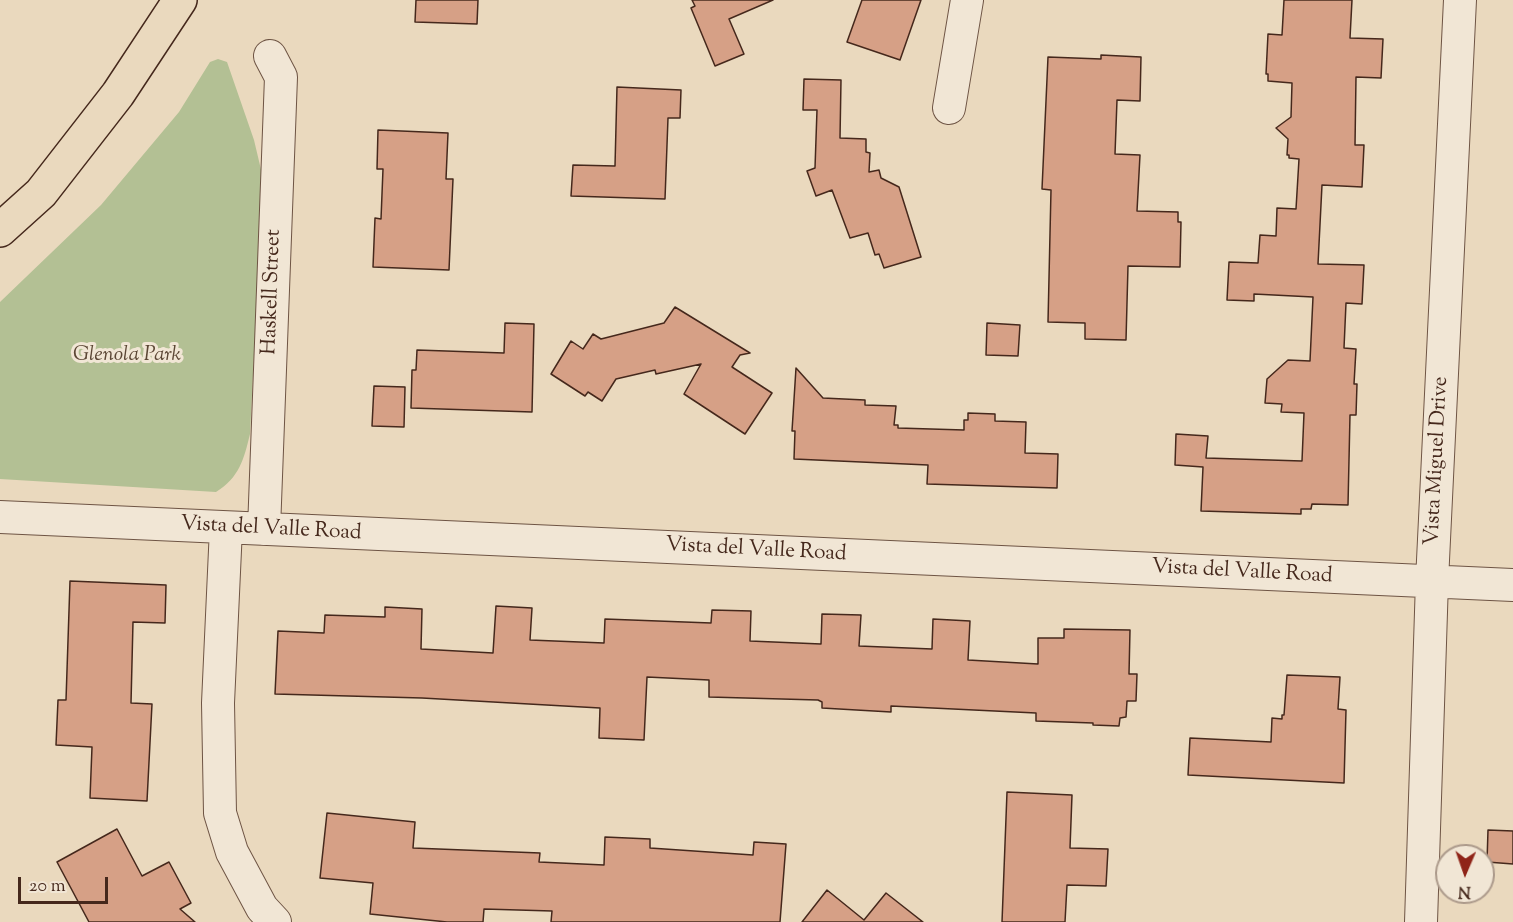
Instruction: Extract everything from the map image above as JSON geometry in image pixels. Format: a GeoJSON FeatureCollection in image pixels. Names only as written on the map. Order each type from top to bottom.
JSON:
{"type":"FeatureCollection","features":[{"type":"Feature","properties":{"kind":"main road"},"geometry":{"type":"LineString","coordinates":[[0,230],[41,193],[118,94],[180,0]]}},
{"type":"Feature","properties":{"kind":"street"},"geometry":{"type":"LineString","coordinates":[[949,108],[967,0]]}},
{"type":"Feature","properties":{"kind":"street","name":"Vista Miguel Drive"},"geometry":{"type":"LineString","coordinates":[[1421,922],[1432,581],[1460,0]]}},
{"type":"Feature","properties":{"kind":"street","name":"Haskell Street"},"geometry":{"type":"LineString","coordinates":[[264,529],[281,77],[270,56]]}},
{"type":"Feature","properties":{"kind":"street","name":"Vista del Valle Road"},"geometry":{"type":"LineString","coordinates":[[0,517],[1513,585]]}},
{"type":"Feature","properties":{"kind":"street"},"geometry":{"type":"LineString","coordinates":[[226,528],[218,704],[220,813],[232,852],[262,908],[274,922]]}},
{"type":"Feature","properties":{"kind":"green space","name":"Glenola Park"},"geometry":{"type":"Polygon","coordinates":[[[218,59],[227,62],[254,140],[263,178],[250,434],[239,467],[230,481],[216,492],[0,479],[0,302],[101,205],[179,112],[210,62],[218,59]]]}},
{"type":"Feature","properties":{"kind":"building"},"geometry":{"type":"Polygon","coordinates":[[[416,0],[478,0],[477,24],[415,22],[416,0]]]}},
{"type":"Feature","properties":{"kind":"building"},"geometry":{"type":"Polygon","coordinates":[[[692,0],[773,0],[729,19],[744,54],[715,66],[691,8],[695,6],[692,0]]]}},
{"type":"Feature","properties":{"kind":"building"},"geometry":{"type":"Polygon","coordinates":[[[862,0],[921,0],[900,60],[847,42],[862,0]]]}},
{"type":"Feature","properties":{"kind":"building"},"geometry":{"type":"Polygon","coordinates":[[[1284,0],[1352,0],[1350,38],[1383,39],[1381,78],[1356,77],[1355,145],[1364,145],[1362,187],[1322,185],[1318,264],[1364,265],[1362,304],[1346,303],[1344,348],[1356,349],[1354,384],[1357,384],[1356,415],[1350,415],[1348,505],[1312,504],[1311,509],[1301,509],[1301,514],[1201,511],[1203,467],[1175,465],[1176,434],[1208,436],[1206,458],[1302,461],[1304,413],[1281,412],[1282,404],[1265,403],[1267,379],[1288,360],[1310,361],[1313,297],[1254,294],[1254,301],[1227,300],[1229,262],[1258,263],[1260,235],[1276,236],[1277,208],[1296,209],[1299,159],[1289,158],[1287,155],[1288,139],[1276,128],[1291,117],[1292,83],[1268,81],[1268,74],[1266,74],[1268,34],[1282,35],[1284,0]]]}},
{"type":"Feature","properties":{"kind":"building"},"geometry":{"type":"Polygon","coordinates":[[[1101,55],[1141,57],[1140,101],[1117,100],[1115,154],[1140,155],[1137,211],[1178,212],[1178,222],[1181,222],[1180,267],[1128,266],[1126,340],[1085,339],[1085,323],[1048,322],[1051,190],[1042,189],[1048,57],[1101,59],[1101,55]]]}},
{"type":"Feature","properties":{"kind":"building"},"geometry":{"type":"Polygon","coordinates":[[[804,79],[841,80],[840,138],[866,139],[866,152],[870,153],[869,172],[879,170],[881,178],[899,187],[921,257],[884,268],[879,254],[875,255],[868,233],[850,238],[832,190],[816,196],[807,171],[815,168],[817,110],[803,110],[804,79]]]}},
{"type":"Feature","properties":{"kind":"building"},"geometry":{"type":"Polygon","coordinates":[[[617,87],[681,90],[680,118],[668,118],[665,199],[571,196],[573,165],[615,166],[617,87]]]}},
{"type":"Feature","properties":{"kind":"building"},"geometry":{"type":"Polygon","coordinates":[[[378,130],[448,133],[446,179],[453,179],[449,270],[373,267],[375,218],[381,219],[383,169],[377,169],[378,130]]]}},
{"type":"Feature","properties":{"kind":"building"},"geometry":{"type":"Polygon","coordinates":[[[675,307],[750,353],[740,355],[732,367],[772,393],[745,434],[684,394],[701,364],[656,374],[655,370],[616,379],[602,401],[588,392],[585,396],[551,374],[571,341],[583,349],[593,334],[601,339],[664,323],[675,307]]]}},
{"type":"Feature","properties":{"kind":"building"},"geometry":{"type":"Polygon","coordinates":[[[505,323],[534,324],[532,412],[411,408],[412,370],[416,370],[417,350],[504,353],[505,323]]]}},
{"type":"Feature","properties":{"kind":"building"},"geometry":{"type":"Polygon","coordinates":[[[987,323],[1020,325],[1018,356],[986,355],[987,323]]]}},
{"type":"Feature","properties":{"kind":"building"},"geometry":{"type":"Polygon","coordinates":[[[796,368],[823,398],[865,400],[865,405],[896,406],[894,425],[898,425],[898,428],[964,430],[964,420],[968,420],[968,413],[995,414],[995,421],[1026,422],[1025,453],[1058,454],[1057,488],[927,484],[928,465],[794,459],[795,431],[792,431],[796,368]]]}},
{"type":"Feature","properties":{"kind":"building"},"geometry":{"type":"Polygon","coordinates":[[[374,386],[405,387],[404,427],[372,426],[374,386]]]}},
{"type":"Feature","properties":{"kind":"building"},"geometry":{"type":"Polygon","coordinates":[[[70,581],[166,585],[165,623],[133,622],[131,703],[152,704],[147,801],[90,798],[92,747],[56,745],[58,700],[66,700],[70,581]]]}},
{"type":"Feature","properties":{"kind":"building"},"geometry":{"type":"Polygon","coordinates":[[[496,606],[532,608],[530,640],[604,643],[605,619],[711,623],[712,610],[751,611],[750,641],[821,644],[822,614],[861,615],[859,646],[932,649],[933,619],[970,621],[968,660],[1038,664],[1038,638],[1064,638],[1064,629],[1130,630],[1129,674],[1137,674],[1136,701],[1127,701],[1126,717],[1120,718],[1119,726],[1093,725],[1093,723],[1036,721],[1036,713],[891,706],[891,712],[822,708],[822,702],[818,700],[709,697],[709,680],[647,677],[644,740],[599,738],[600,708],[422,698],[275,694],[278,631],[324,633],[325,615],[385,617],[385,607],[422,609],[421,649],[493,653],[496,606]]]}},
{"type":"Feature","properties":{"kind":"building"},"geometry":{"type":"Polygon","coordinates":[[[1287,675],[1340,677],[1338,709],[1346,710],[1344,783],[1188,775],[1190,738],[1271,742],[1272,718],[1282,719],[1284,715],[1287,675]]]}},
{"type":"Feature","properties":{"kind":"building"},"geometry":{"type":"Polygon","coordinates":[[[1007,792],[1072,795],[1070,848],[1108,849],[1106,886],[1067,885],[1065,922],[1002,922],[1007,792]]]}},
{"type":"Feature","properties":{"kind":"building"},"geometry":{"type":"Polygon","coordinates":[[[327,813],[415,822],[413,848],[540,853],[539,862],[604,865],[605,837],[650,839],[650,848],[753,855],[754,842],[786,844],[780,922],[551,922],[552,911],[484,909],[483,922],[447,922],[370,914],[373,883],[320,878],[327,813]]]}},
{"type":"Feature","properties":{"kind":"building"},"geometry":{"type":"Polygon","coordinates":[[[117,829],[142,876],[169,862],[191,903],[180,909],[195,922],[89,922],[57,862],[117,829]]]}},
{"type":"Feature","properties":{"kind":"building"},"geometry":{"type":"Polygon","coordinates":[[[1488,830],[1513,831],[1513,864],[1495,863],[1495,844],[1488,844],[1488,830]]]}},
{"type":"Feature","properties":{"kind":"building"},"geometry":{"type":"Polygon","coordinates":[[[827,890],[864,920],[886,893],[923,922],[802,922],[827,890]]]}}]}
